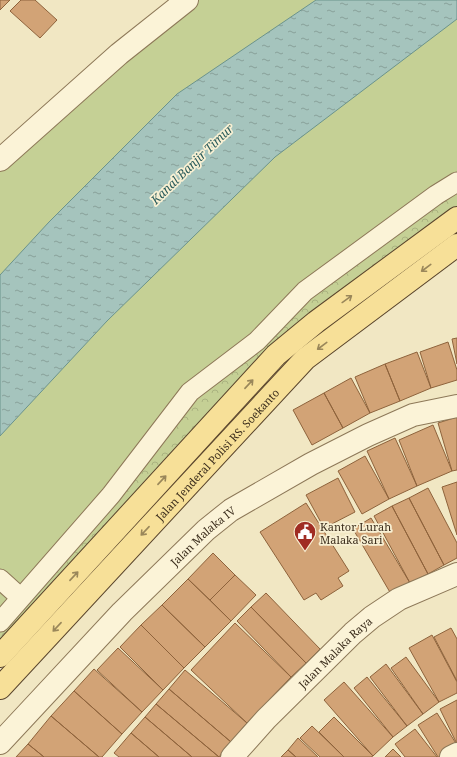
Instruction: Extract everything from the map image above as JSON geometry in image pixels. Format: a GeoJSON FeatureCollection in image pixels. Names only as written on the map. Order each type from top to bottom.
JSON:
{"type":"FeatureCollection","features":[{"type":"Feature","properties":{"kind":"main road","name":"Jalan Jenderal Polisi RS. Soekanto"},"geometry":{"type":"LineString","coordinates":[[0,656],[276,355],[316,322],[457,218]]}},
{"type":"Feature","properties":{"kind":"main road","name":"Jalan Jenderal Polisi RS. Soekanto"},"geometry":{"type":"LineString","coordinates":[[0,688],[304,359],[457,245]]}},
{"type":"Feature","properties":{"kind":"street"},"geometry":{"type":"LineString","coordinates":[[0,160],[119,54],[187,0]]}},
{"type":"Feature","properties":{"kind":"street"},"geometry":{"type":"LineString","coordinates":[[0,622],[111,495],[190,392],[257,341],[305,292],[436,195],[457,182]]}},
{"type":"Feature","properties":{"kind":"street","name":"Jalan Malaka IV"},"geometry":{"type":"LineString","coordinates":[[0,743],[122,612],[206,530],[231,510],[311,464],[368,435],[413,415],[457,406]]}},
{"type":"Feature","properties":{"kind":"street","name":"Jalan Malaka Raya"},"geometry":{"type":"LineString","coordinates":[[232,757],[266,719],[372,617],[399,599],[457,574]]}},
{"type":"Feature","properties":{"kind":"street"},"geometry":{"type":"LineString","coordinates":[[0,580],[21,598]]}},
{"type":"Feature","properties":{"kind":"street"},"geometry":{"type":"LineString","coordinates":[[452,757],[457,754]]}},
{"type":"Feature","properties":{"kind":"green space"},"geometry":{"type":"Polygon","coordinates":[[[187,0],[457,0],[457,182],[0,622],[0,160],[187,0]]]}},
{"type":"Feature","properties":{"kind":"green space"},"geometry":{"type":"Polygon","coordinates":[[[457,182],[457,218],[336,307],[0,656],[0,622],[190,392],[457,182]]]}},
{"type":"Feature","properties":{"kind":"water","name":"Kanal Banjir Timur"},"geometry":{"type":"Polygon","coordinates":[[[316,0],[457,0],[457,19],[275,157],[107,321],[0,436],[0,275],[49,222],[177,94],[316,0]]]}},
{"type":"Feature","properties":{"kind":"building"},"geometry":{"type":"Polygon","coordinates":[[[0,0],[10,0],[0,10],[0,0]]]}},
{"type":"Feature","properties":{"kind":"building"},"geometry":{"type":"Polygon","coordinates":[[[21,0],[35,0],[57,20],[40,38],[10,11],[21,0]]]}},
{"type":"Feature","properties":{"kind":"building"},"geometry":{"type":"Polygon","coordinates":[[[457,338],[457,364],[452,339],[457,338]]]}},
{"type":"Feature","properties":{"kind":"building"},"geometry":{"type":"Polygon","coordinates":[[[448,342],[457,370],[457,380],[431,388],[420,352],[448,342]]]}},
{"type":"Feature","properties":{"kind":"building"},"geometry":{"type":"Polygon","coordinates":[[[417,352],[431,388],[400,401],[385,364],[417,352]]]}},
{"type":"Feature","properties":{"kind":"building"},"geometry":{"type":"Polygon","coordinates":[[[385,364],[400,401],[370,413],[355,377],[385,364]]]}},
{"type":"Feature","properties":{"kind":"building"},"geometry":{"type":"Polygon","coordinates":[[[351,378],[370,413],[343,428],[324,393],[351,378]]]}},
{"type":"Feature","properties":{"kind":"building"},"geometry":{"type":"Polygon","coordinates":[[[324,393],[343,428],[312,445],[293,410],[324,393]]]}},
{"type":"Feature","properties":{"kind":"building"},"geometry":{"type":"Polygon","coordinates":[[[457,417],[457,470],[452,471],[438,423],[457,417]]]}},
{"type":"Feature","properties":{"kind":"building"},"geometry":{"type":"Polygon","coordinates":[[[433,425],[452,471],[417,486],[399,440],[433,425]]]}},
{"type":"Feature","properties":{"kind":"building"},"geometry":{"type":"Polygon","coordinates":[[[395,438],[417,486],[389,499],[367,451],[395,438]]]}},
{"type":"Feature","properties":{"kind":"building"},"geometry":{"type":"Polygon","coordinates":[[[365,456],[389,499],[362,514],[338,471],[365,456]]]}},
{"type":"Feature","properties":{"kind":"building"},"geometry":{"type":"Polygon","coordinates":[[[338,478],[355,512],[324,528],[306,495],[338,478]]]}},
{"type":"Feature","properties":{"kind":"building"},"geometry":{"type":"Polygon","coordinates":[[[457,482],[457,535],[442,487],[457,482]]]}},
{"type":"Feature","properties":{"kind":"building"},"geometry":{"type":"Polygon","coordinates":[[[428,488],[457,543],[457,558],[444,565],[409,498],[428,488]]]}},
{"type":"Feature","properties":{"kind":"building"},"geometry":{"type":"Polygon","coordinates":[[[409,498],[444,565],[428,574],[392,506],[409,498]]]}},
{"type":"Feature","properties":{"kind":"building","name":"Kantor Lurah Malaka Sari"},"geometry":{"type":"Polygon","coordinates":[[[306,503],[349,571],[338,578],[343,586],[321,600],[316,593],[304,600],[260,532],[306,503]]]}},
{"type":"Feature","properties":{"kind":"building"},"geometry":{"type":"Polygon","coordinates":[[[392,506],[428,574],[410,583],[374,516],[392,506]]]}},
{"type":"Feature","properties":{"kind":"building"},"geometry":{"type":"Polygon","coordinates":[[[371,518],[410,583],[391,594],[353,529],[371,518]]]}},
{"type":"Feature","properties":{"kind":"building"},"geometry":{"type":"Polygon","coordinates":[[[213,553],[235,575],[210,600],[188,579],[213,553]]]}},
{"type":"Feature","properties":{"kind":"building"},"geometry":{"type":"Polygon","coordinates":[[[235,575],[256,595],[231,621],[210,600],[235,575]]]}},
{"type":"Feature","properties":{"kind":"building"},"geometry":{"type":"Polygon","coordinates":[[[188,579],[231,621],[205,647],[162,605],[188,579]]]}},
{"type":"Feature","properties":{"kind":"building"},"geometry":{"type":"Polygon","coordinates":[[[266,593],[320,649],[306,663],[251,607],[266,593]]]}},
{"type":"Feature","properties":{"kind":"building"},"geometry":{"type":"Polygon","coordinates":[[[162,605],[205,647],[184,668],[141,625],[162,605]]]}},
{"type":"Feature","properties":{"kind":"building"},"geometry":{"type":"Polygon","coordinates":[[[251,607],[306,663],[291,677],[237,621],[251,607]]]}},
{"type":"Feature","properties":{"kind":"building"},"geometry":{"type":"Polygon","coordinates":[[[235,623],[291,677],[247,723],[191,670],[235,623]]]}},
{"type":"Feature","properties":{"kind":"building"},"geometry":{"type":"Polygon","coordinates":[[[141,625],[184,668],[163,690],[120,647],[141,625]]]}},
{"type":"Feature","properties":{"kind":"building"},"geometry":{"type":"Polygon","coordinates":[[[451,628],[457,639],[457,681],[434,637],[451,628]]]}},
{"type":"Feature","properties":{"kind":"building"},"geometry":{"type":"Polygon","coordinates":[[[432,635],[457,682],[457,693],[439,702],[409,648],[432,635]]]}},
{"type":"Feature","properties":{"kind":"building"},"geometry":{"type":"Polygon","coordinates":[[[118,648],[163,690],[142,712],[97,670],[118,648]]]}},
{"type":"Feature","properties":{"kind":"building"},"geometry":{"type":"Polygon","coordinates":[[[406,657],[439,702],[423,714],[391,668],[406,657]]]}},
{"type":"Feature","properties":{"kind":"building"},"geometry":{"type":"Polygon","coordinates":[[[386,664],[423,714],[407,726],[370,677],[386,664]]]}},
{"type":"Feature","properties":{"kind":"building"},"geometry":{"type":"Polygon","coordinates":[[[94,669],[142,712],[122,734],[74,691],[94,669]]]}},
{"type":"Feature","properties":{"kind":"building"},"geometry":{"type":"Polygon","coordinates":[[[185,670],[247,723],[231,742],[169,689],[185,670]]]}},
{"type":"Feature","properties":{"kind":"building"},"geometry":{"type":"Polygon","coordinates":[[[367,677],[407,726],[393,737],[354,688],[367,677]]]}},
{"type":"Feature","properties":{"kind":"building"},"geometry":{"type":"Polygon","coordinates":[[[344,682],[393,737],[373,756],[324,700],[344,682]]]}},
{"type":"Feature","properties":{"kind":"building"},"geometry":{"type":"Polygon","coordinates":[[[169,689],[231,742],[219,757],[156,704],[169,689]]]}},
{"type":"Feature","properties":{"kind":"building"},"geometry":{"type":"Polygon","coordinates":[[[74,691],[122,734],[102,757],[99,757],[51,716],[74,691]]]}},
{"type":"Feature","properties":{"kind":"building"},"geometry":{"type":"Polygon","coordinates":[[[457,700],[457,744],[440,709],[457,700]]]}},
{"type":"Feature","properties":{"kind":"building"},"geometry":{"type":"Polygon","coordinates":[[[156,704],[219,757],[192,757],[145,717],[156,704]]]}},
{"type":"Feature","properties":{"kind":"building"},"geometry":{"type":"Polygon","coordinates":[[[437,713],[457,745],[444,757],[438,757],[418,725],[437,713]]]}},
{"type":"Feature","properties":{"kind":"building"},"geometry":{"type":"Polygon","coordinates":[[[51,716],[99,757],[44,757],[28,744],[51,716]]]}},
{"type":"Feature","properties":{"kind":"building"},"geometry":{"type":"Polygon","coordinates":[[[145,717],[192,757],[159,757],[131,733],[145,717]]]}},
{"type":"Feature","properties":{"kind":"building"},"geometry":{"type":"Polygon","coordinates":[[[334,717],[373,756],[344,757],[319,732],[334,717]]]}},
{"type":"Feature","properties":{"kind":"building"},"geometry":{"type":"Polygon","coordinates":[[[312,726],[344,757],[320,757],[300,738],[312,726]]]}},
{"type":"Feature","properties":{"kind":"building"},"geometry":{"type":"Polygon","coordinates":[[[415,729],[437,757],[405,757],[395,744],[415,729]]]}},
{"type":"Feature","properties":{"kind":"building"},"geometry":{"type":"Polygon","coordinates":[[[131,733],[159,757],[119,757],[114,753],[131,733]]]}},
{"type":"Feature","properties":{"kind":"building"},"geometry":{"type":"Polygon","coordinates":[[[298,738],[318,757],[296,757],[288,750],[298,738]]]}},
{"type":"Feature","properties":{"kind":"building"},"geometry":{"type":"Polygon","coordinates":[[[28,744],[44,757],[16,757],[28,744]]]}},
{"type":"Feature","properties":{"kind":"building"},"geometry":{"type":"Polygon","coordinates":[[[393,749],[401,757],[385,757],[393,749]]]}},
{"type":"Feature","properties":{"kind":"building"},"geometry":{"type":"Polygon","coordinates":[[[288,750],[296,757],[281,757],[288,750]]]}},
{"type":"Feature","properties":{"kind":"place","name":"Kantor Lurah Malaka Sari"},"geometry":{"type":"Point","coordinates":[305,552]}}]}
